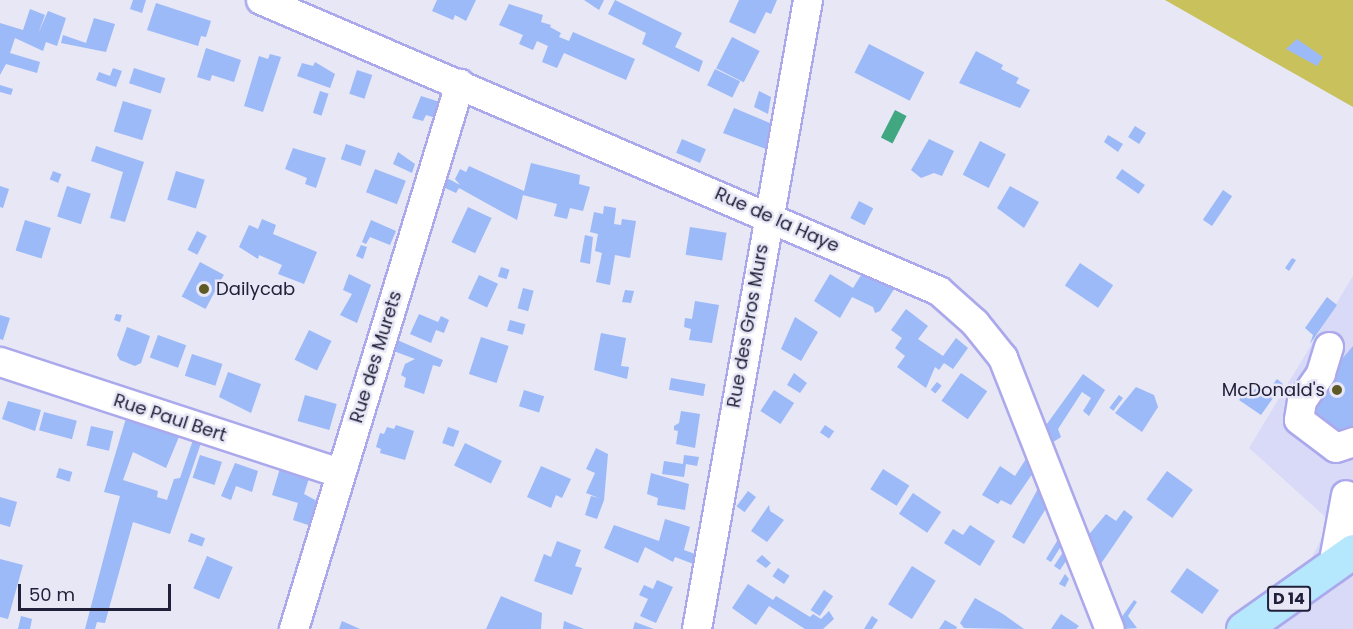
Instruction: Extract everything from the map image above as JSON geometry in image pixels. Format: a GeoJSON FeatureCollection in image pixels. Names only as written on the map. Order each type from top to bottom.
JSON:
{"type":"FeatureCollection","features":[{"type":"Feature","properties":{"kind":"main road","name":"D 14"},"geometry":{"type":"LineString","coordinates":[[1244,629],[1343,559]]}},
{"type":"Feature","properties":{"kind":"street","name":"Rue de la Haye"},"geometry":{"type":"LineString","coordinates":[[261,0],[767,215],[939,291],[975,322],[1003,358],[1022,400],[1110,629]]}},
{"type":"Feature","properties":{"kind":"street","name":"Rue des Gros Murs"},"geometry":{"type":"LineString","coordinates":[[695,625],[767,215],[808,0]]}},
{"type":"Feature","properties":{"kind":"street","name":"Rue des Murets"},"geometry":{"type":"LineString","coordinates":[[294,629],[460,84]]}},
{"type":"Feature","properties":{"kind":"street"},"geometry":{"type":"LineString","coordinates":[[1329,347],[1321,374],[1302,401],[1299,420],[1336,448],[1353,442]]}},
{"type":"Feature","properties":{"kind":"street","name":"Rue Paul Bert"},"geometry":{"type":"LineString","coordinates":[[0,362],[340,473]]}},
{"type":"Feature","properties":{"kind":"street"},"geometry":{"type":"LineString","coordinates":[[1343,559],[1346,495]]}},
{"type":"Feature","properties":{"kind":"shaded area"},"geometry":{"type":"Polygon","coordinates":[[[1165,0],[1353,0],[1353,107],[1165,0]]]}},
{"type":"Feature","properties":{"kind":"shaded area"},"geometry":{"type":"Polygon","coordinates":[[[895,110],[907,116],[893,144],[881,138],[895,110]]]}},
{"type":"Feature","properties":{"kind":"shaded area"},"geometry":{"type":"Polygon","coordinates":[[[1353,276],[1353,629],[1277,629],[1330,521],[1249,448],[1353,276]]]}},
{"type":"Feature","properties":{"kind":"building"},"geometry":{"type":"Polygon","coordinates":[[[133,0],[146,0],[142,13],[130,9],[133,0]]]}},
{"type":"Feature","properties":{"kind":"building"},"geometry":{"type":"Polygon","coordinates":[[[437,0],[476,0],[466,21],[455,15],[453,20],[432,11],[437,0]]]}},
{"type":"Feature","properties":{"kind":"building"},"geometry":{"type":"Polygon","coordinates":[[[584,0],[604,0],[599,10],[584,0]]]}},
{"type":"Feature","properties":{"kind":"building"},"geometry":{"type":"Polygon","coordinates":[[[615,0],[682,33],[675,47],[703,61],[699,72],[642,44],[646,33],[608,14],[615,0]]]}},
{"type":"Feature","properties":{"kind":"building"},"geometry":{"type":"Polygon","coordinates":[[[739,0],[777,0],[771,14],[766,12],[755,34],[729,22],[739,0]]]}},
{"type":"Feature","properties":{"kind":"building"},"geometry":{"type":"Polygon","coordinates":[[[156,3],[211,21],[206,37],[201,36],[198,46],[147,30],[156,3]]]}},
{"type":"Feature","properties":{"kind":"building"},"geometry":{"type":"Polygon","coordinates":[[[509,4],[543,15],[541,22],[551,25],[550,27],[561,33],[559,37],[569,41],[573,32],[635,59],[626,80],[564,53],[557,68],[542,62],[548,46],[537,41],[533,50],[519,44],[523,35],[499,25],[509,4]]]}},
{"type":"Feature","properties":{"kind":"building"},"geometry":{"type":"Polygon","coordinates":[[[30,9],[45,15],[38,34],[48,11],[66,18],[57,46],[46,42],[43,51],[15,38],[10,53],[40,62],[37,73],[6,64],[0,75],[0,23],[23,30],[30,9]]]}},
{"type":"Feature","properties":{"kind":"building"},"geometry":{"type":"Polygon","coordinates":[[[94,18],[115,24],[106,52],[61,43],[63,35],[86,43],[94,18]]]}},
{"type":"Feature","properties":{"kind":"building"},"geometry":{"type":"Polygon","coordinates":[[[732,37],[760,51],[744,82],[716,68],[732,37]]]}},
{"type":"Feature","properties":{"kind":"building"},"geometry":{"type":"Polygon","coordinates":[[[1297,39],[1323,57],[1317,66],[1286,49],[1297,39]]]}},
{"type":"Feature","properties":{"kind":"building"},"geometry":{"type":"Polygon","coordinates":[[[869,44],[924,72],[910,101],[854,73],[869,44]]]}},
{"type":"Feature","properties":{"kind":"building"},"geometry":{"type":"Polygon","coordinates":[[[206,48],[241,60],[234,82],[212,75],[210,81],[197,77],[206,48]]]}},
{"type":"Feature","properties":{"kind":"building"},"geometry":{"type":"Polygon","coordinates":[[[976,51],[1003,65],[1001,69],[1019,78],[1016,83],[1030,90],[1020,108],[959,83],[976,51]]]}},
{"type":"Feature","properties":{"kind":"building"},"geometry":{"type":"Polygon","coordinates":[[[270,54],[281,57],[263,112],[244,106],[259,56],[268,59],[270,54]]]}},
{"type":"Feature","properties":{"kind":"building"},"geometry":{"type":"Polygon","coordinates":[[[315,62],[335,74],[330,88],[297,76],[302,63],[313,66],[315,62]]]}},
{"type":"Feature","properties":{"kind":"building"},"geometry":{"type":"Polygon","coordinates":[[[113,68],[122,71],[116,87],[96,80],[99,72],[110,76],[113,68]]]}},
{"type":"Feature","properties":{"kind":"building"},"geometry":{"type":"Polygon","coordinates":[[[134,68],[165,78],[160,93],[129,83],[134,68]]]}},
{"type":"Feature","properties":{"kind":"building"},"geometry":{"type":"Polygon","coordinates":[[[715,69],[740,81],[732,97],[707,85],[715,69]]]}},
{"type":"Feature","properties":{"kind":"building"},"geometry":{"type":"Polygon","coordinates":[[[357,70],[372,75],[364,99],[349,94],[357,70]]]}},
{"type":"Feature","properties":{"kind":"building"},"geometry":{"type":"Polygon","coordinates":[[[0,85],[13,89],[11,95],[0,92],[0,85]]]}},
{"type":"Feature","properties":{"kind":"building"},"geometry":{"type":"Polygon","coordinates":[[[320,91],[329,94],[321,116],[313,113],[320,91]]]}},
{"type":"Feature","properties":{"kind":"building"},"geometry":{"type":"Polygon","coordinates":[[[759,91],[771,97],[768,114],[754,107],[759,91]]]}},
{"type":"Feature","properties":{"kind":"building"},"geometry":{"type":"Polygon","coordinates":[[[421,96],[443,103],[439,119],[426,115],[423,121],[412,118],[421,96]]]}},
{"type":"Feature","properties":{"kind":"building"},"geometry":{"type":"Polygon","coordinates":[[[123,101],[152,110],[142,140],[114,132],[123,101]]]}},
{"type":"Feature","properties":{"kind":"building"},"geometry":{"type":"Polygon","coordinates":[[[734,108],[770,123],[766,149],[723,133],[734,108]]]}},
{"type":"Feature","properties":{"kind":"building"},"geometry":{"type":"Polygon","coordinates":[[[1135,126],[1146,133],[1139,144],[1128,137],[1135,126]]]}},
{"type":"Feature","properties":{"kind":"building"},"geometry":{"type":"Polygon","coordinates":[[[1108,135],[1123,144],[1118,152],[1104,142],[1108,135]]]}},
{"type":"Feature","properties":{"kind":"building"},"geometry":{"type":"Polygon","coordinates":[[[682,139],[706,149],[700,163],[676,153],[682,139]]]}},
{"type":"Feature","properties":{"kind":"building"},"geometry":{"type":"Polygon","coordinates":[[[929,139],[954,151],[942,176],[934,173],[921,178],[911,170],[929,139]]]}},
{"type":"Feature","properties":{"kind":"building"},"geometry":{"type":"Polygon","coordinates":[[[980,141],[1006,154],[989,188],[963,175],[980,141]]]}},
{"type":"Feature","properties":{"kind":"building"},"geometry":{"type":"Polygon","coordinates":[[[346,144],[366,151],[361,166],[341,159],[346,144]]]}},
{"type":"Feature","properties":{"kind":"building"},"geometry":{"type":"Polygon","coordinates":[[[96,146],[144,162],[125,222],[110,218],[123,172],[91,161],[96,146]]]}},
{"type":"Feature","properties":{"kind":"building"},"geometry":{"type":"Polygon","coordinates":[[[293,148],[326,158],[316,188],[305,184],[307,178],[285,169],[293,148]]]}},
{"type":"Feature","properties":{"kind":"building"},"geometry":{"type":"Polygon","coordinates":[[[398,152],[415,164],[412,173],[393,164],[398,152]]]}},
{"type":"Feature","properties":{"kind":"building"},"geometry":{"type":"Polygon","coordinates":[[[531,163],[580,175],[579,184],[590,187],[583,211],[570,208],[567,219],[554,216],[557,204],[523,195],[517,220],[459,188],[456,193],[443,187],[445,177],[460,185],[455,179],[460,169],[466,172],[469,166],[524,191],[531,163]]]}},
{"type":"Feature","properties":{"kind":"building"},"geometry":{"type":"Polygon","coordinates":[[[375,169],[406,181],[397,204],[366,192],[375,169]]]}},
{"type":"Feature","properties":{"kind":"building"},"geometry":{"type":"Polygon","coordinates":[[[1122,169],[1145,185],[1139,194],[1116,178],[1122,169]]]}},
{"type":"Feature","properties":{"kind":"building"},"geometry":{"type":"Polygon","coordinates":[[[53,171],[61,174],[58,183],[50,179],[53,171]]]}},
{"type":"Feature","properties":{"kind":"building"},"geometry":{"type":"Polygon","coordinates":[[[176,171],[205,180],[196,208],[167,200],[176,171]]]}},
{"type":"Feature","properties":{"kind":"building"},"geometry":{"type":"Polygon","coordinates":[[[0,186],[9,189],[3,208],[0,207],[0,186]]]}},
{"type":"Feature","properties":{"kind":"building"},"geometry":{"type":"Polygon","coordinates":[[[67,186],[91,194],[81,224],[57,216],[67,186]]]}},
{"type":"Feature","properties":{"kind":"building"},"geometry":{"type":"Polygon","coordinates":[[[1010,186],[1039,202],[1024,228],[997,208],[1010,186]]]}},
{"type":"Feature","properties":{"kind":"building"},"geometry":{"type":"Polygon","coordinates":[[[1223,190],[1232,196],[1212,226],[1203,220],[1223,190]]]}},
{"type":"Feature","properties":{"kind":"building"},"geometry":{"type":"Polygon","coordinates":[[[859,201],[873,208],[865,225],[850,218],[859,201]]]}},
{"type":"Feature","properties":{"kind":"building"},"geometry":{"type":"Polygon","coordinates":[[[604,206],[616,208],[614,224],[621,225],[622,219],[636,221],[630,258],[615,255],[610,285],[596,282],[602,253],[595,251],[598,234],[590,232],[594,212],[603,214],[604,206]]]}},
{"type":"Feature","properties":{"kind":"building"},"geometry":{"type":"Polygon","coordinates":[[[468,207],[492,218],[475,253],[452,242],[468,207]]]}},
{"type":"Feature","properties":{"kind":"building"},"geometry":{"type":"Polygon","coordinates":[[[262,219],[276,225],[273,234],[317,252],[304,284],[278,274],[282,265],[259,255],[258,259],[239,247],[249,225],[258,229],[262,219]]]}},
{"type":"Feature","properties":{"kind":"building"},"geometry":{"type":"Polygon","coordinates":[[[25,220],[51,228],[41,258],[16,251],[25,220]]]}},
{"type":"Feature","properties":{"kind":"building"},"geometry":{"type":"Polygon","coordinates":[[[371,220],[396,231],[390,245],[370,237],[366,244],[362,242],[371,220]]]}},
{"type":"Feature","properties":{"kind":"building"},"geometry":{"type":"Polygon","coordinates":[[[690,227],[727,233],[722,260],[686,255],[690,227]]]}},
{"type":"Feature","properties":{"kind":"building"},"geometry":{"type":"Polygon","coordinates":[[[197,231],[207,236],[197,255],[187,250],[197,231]]]}},
{"type":"Feature","properties":{"kind":"building"},"geometry":{"type":"Polygon","coordinates":[[[585,235],[593,237],[590,264],[580,262],[585,235]]]}},
{"type":"Feature","properties":{"kind":"building"},"geometry":{"type":"Polygon","coordinates":[[[361,245],[367,247],[363,259],[356,256],[361,245]]]}},
{"type":"Feature","properties":{"kind":"building"},"geometry":{"type":"Polygon","coordinates":[[[1292,258],[1296,260],[1289,271],[1285,268],[1292,258]]]}},
{"type":"Feature","properties":{"kind":"building"},"geometry":{"type":"Polygon","coordinates":[[[200,262],[224,275],[206,309],[182,296],[200,262]]]}},
{"type":"Feature","properties":{"kind":"building"},"geometry":{"type":"Polygon","coordinates":[[[1080,263],[1113,285],[1098,308],[1065,285],[1080,263]]]}},
{"type":"Feature","properties":{"kind":"building"},"geometry":{"type":"Polygon","coordinates":[[[501,267],[510,270],[506,279],[498,277],[501,267]]]}},
{"type":"Feature","properties":{"kind":"building"},"geometry":{"type":"Polygon","coordinates":[[[863,272],[898,283],[880,311],[875,313],[873,307],[852,297],[840,318],[814,301],[830,274],[853,288],[863,272]]]}},
{"type":"Feature","properties":{"kind":"building"},"geometry":{"type":"Polygon","coordinates":[[[349,274],[371,285],[357,323],[340,315],[352,294],[343,290],[349,274]]]}},
{"type":"Feature","properties":{"kind":"building"},"geometry":{"type":"Polygon","coordinates":[[[479,275],[498,284],[487,307],[468,299],[479,275]]]}},
{"type":"Feature","properties":{"kind":"building"},"geometry":{"type":"Polygon","coordinates":[[[523,288],[534,291],[528,311],[518,308],[523,288]]]}},
{"type":"Feature","properties":{"kind":"building"},"geometry":{"type":"Polygon","coordinates":[[[625,290],[634,291],[631,303],[622,302],[625,290]]]}},
{"type":"Feature","properties":{"kind":"building"},"geometry":{"type":"Polygon","coordinates":[[[1327,297],[1337,305],[1310,344],[1313,335],[1305,328],[1327,297]]]}},
{"type":"Feature","properties":{"kind":"building"},"geometry":{"type":"Polygon","coordinates":[[[695,301],[719,305],[712,343],[689,340],[691,329],[684,327],[685,318],[692,319],[695,301]]]}},
{"type":"Feature","properties":{"kind":"building"},"geometry":{"type":"Polygon","coordinates":[[[906,309],[928,326],[918,339],[943,356],[956,338],[968,348],[953,369],[944,363],[939,370],[935,367],[926,388],[897,367],[905,356],[895,348],[902,338],[891,330],[906,309]]]}},
{"type":"Feature","properties":{"kind":"building"},"geometry":{"type":"Polygon","coordinates":[[[116,314],[122,315],[120,322],[114,320],[116,314]]]}},
{"type":"Feature","properties":{"kind":"building"},"geometry":{"type":"Polygon","coordinates":[[[419,314],[438,322],[441,316],[449,320],[444,333],[436,330],[431,343],[410,334],[419,314]]]}},
{"type":"Feature","properties":{"kind":"building"},"geometry":{"type":"Polygon","coordinates":[[[0,315],[10,318],[3,340],[0,339],[0,315]]]}},
{"type":"Feature","properties":{"kind":"building"},"geometry":{"type":"Polygon","coordinates":[[[795,317],[818,332],[801,361],[781,349],[795,317]]]}},
{"type":"Feature","properties":{"kind":"building"},"geometry":{"type":"Polygon","coordinates":[[[510,320],[525,324],[523,335],[507,331],[510,320]]]}},
{"type":"Feature","properties":{"kind":"building"},"geometry":{"type":"Polygon","coordinates":[[[127,327],[150,336],[141,363],[135,366],[120,360],[117,355],[127,327]]]}},
{"type":"Feature","properties":{"kind":"building"},"geometry":{"type":"Polygon","coordinates":[[[309,330],[331,341],[317,371],[295,360],[309,330]]]}},
{"type":"Feature","properties":{"kind":"building"},"geometry":{"type":"Polygon","coordinates":[[[601,333],[626,338],[621,366],[629,367],[627,379],[594,370],[601,333]]]}},
{"type":"Feature","properties":{"kind":"building"},"geometry":{"type":"Polygon","coordinates":[[[158,335],[186,345],[178,368],[150,358],[158,335]]]}},
{"type":"Feature","properties":{"kind":"building"},"geometry":{"type":"Polygon","coordinates":[[[481,337],[509,346],[497,383],[469,374],[481,337]]]}},
{"type":"Feature","properties":{"kind":"building"},"geometry":{"type":"Polygon","coordinates":[[[395,339],[443,360],[440,367],[433,365],[424,394],[404,387],[406,378],[401,375],[405,364],[415,359],[391,350],[395,339]]]}},
{"type":"Feature","properties":{"kind":"building","name":"McDonald's"},"geometry":{"type":"Polygon","coordinates":[[[1353,346],[1353,431],[1345,443],[1310,414],[1330,373],[1353,346]]]}},
{"type":"Feature","properties":{"kind":"building"},"geometry":{"type":"Polygon","coordinates":[[[192,354],[222,364],[215,386],[185,376],[192,354]]]}},
{"type":"Feature","properties":{"kind":"building"},"geometry":{"type":"Polygon","coordinates":[[[228,372],[261,384],[251,413],[219,397],[228,372]]]}},
{"type":"Feature","properties":{"kind":"building"},"geometry":{"type":"Polygon","coordinates":[[[794,373],[807,383],[800,393],[787,385],[794,373]]]}},
{"type":"Feature","properties":{"kind":"building"},"geometry":{"type":"Polygon","coordinates":[[[961,373],[987,391],[968,419],[941,401],[961,373]]]}},
{"type":"Feature","properties":{"kind":"building"},"geometry":{"type":"Polygon","coordinates":[[[1083,374],[1105,390],[1089,416],[1083,411],[1091,398],[1082,392],[1058,429],[1061,437],[1050,444],[1044,428],[1083,374]]]}},
{"type":"Feature","properties":{"kind":"building"},"geometry":{"type":"Polygon","coordinates":[[[671,378],[705,384],[703,396],[669,390],[671,378]]]}},
{"type":"Feature","properties":{"kind":"building"},"geometry":{"type":"Polygon","coordinates":[[[1277,379],[1283,384],[1261,415],[1239,400],[1246,390],[1251,394],[1257,387],[1266,394],[1277,379]]]}},
{"type":"Feature","properties":{"kind":"building"},"geometry":{"type":"Polygon","coordinates":[[[937,382],[942,386],[935,394],[931,390],[937,382]]]}},
{"type":"Feature","properties":{"kind":"building"},"geometry":{"type":"Polygon","coordinates":[[[1136,387],[1154,395],[1158,407],[1142,432],[1115,413],[1136,387]]]}},
{"type":"Feature","properties":{"kind":"building"},"geometry":{"type":"Polygon","coordinates":[[[524,390],[544,396],[539,412],[519,406],[524,390]]]}},
{"type":"Feature","properties":{"kind":"building"},"geometry":{"type":"Polygon","coordinates":[[[774,390],[794,403],[781,424],[760,411],[774,390]]]}},
{"type":"Feature","properties":{"kind":"building"},"geometry":{"type":"Polygon","coordinates":[[[305,395],[337,404],[329,430],[298,421],[305,395]]]}},
{"type":"Feature","properties":{"kind":"building"},"geometry":{"type":"Polygon","coordinates":[[[1119,395],[1123,398],[1113,411],[1109,408],[1119,395]]]}},
{"type":"Feature","properties":{"kind":"building"},"geometry":{"type":"Polygon","coordinates":[[[8,401],[41,410],[35,431],[2,419],[8,401]]]}},
{"type":"Feature","properties":{"kind":"building"},"geometry":{"type":"Polygon","coordinates":[[[681,411],[700,414],[695,448],[676,444],[678,431],[674,430],[674,426],[679,423],[681,411]]]}},
{"type":"Feature","properties":{"kind":"building"},"geometry":{"type":"Polygon","coordinates":[[[44,412],[77,421],[72,439],[39,430],[44,412]]]}},
{"type":"Feature","properties":{"kind":"building"},"geometry":{"type":"Polygon","coordinates":[[[127,415],[181,432],[166,468],[133,452],[123,480],[158,491],[157,497],[167,500],[174,479],[180,478],[194,437],[202,440],[170,534],[133,522],[105,623],[97,622],[95,629],[85,629],[120,496],[104,492],[127,415]]]}},
{"type":"Feature","properties":{"kind":"building"},"geometry":{"type":"Polygon","coordinates":[[[396,425],[414,431],[405,460],[380,453],[381,449],[376,447],[380,433],[384,434],[387,427],[394,429],[396,425]]]}},
{"type":"Feature","properties":{"kind":"building"},"geometry":{"type":"Polygon","coordinates":[[[825,425],[834,431],[829,439],[820,432],[825,425]]]}},
{"type":"Feature","properties":{"kind":"building"},"geometry":{"type":"Polygon","coordinates":[[[91,426],[113,431],[109,451],[87,445],[91,426]]]}},
{"type":"Feature","properties":{"kind":"building"},"geometry":{"type":"Polygon","coordinates":[[[448,427],[459,431],[453,447],[442,443],[448,427]]]}},
{"type":"Feature","properties":{"kind":"building"},"geometry":{"type":"Polygon","coordinates":[[[465,443],[502,461],[491,483],[454,465],[465,443]]]}},
{"type":"Feature","properties":{"kind":"building"},"geometry":{"type":"Polygon","coordinates":[[[596,448],[608,454],[604,500],[597,519],[585,515],[591,496],[599,498],[586,493],[595,473],[586,469],[596,448]]]}},
{"type":"Feature","properties":{"kind":"building"},"geometry":{"type":"Polygon","coordinates":[[[1031,451],[1037,467],[1011,505],[1001,500],[998,504],[982,495],[1000,466],[1015,476],[1031,451]]]}},
{"type":"Feature","properties":{"kind":"building"},"geometry":{"type":"Polygon","coordinates":[[[200,455],[222,462],[214,485],[193,478],[200,455]]]}},
{"type":"Feature","properties":{"kind":"building"},"geometry":{"type":"Polygon","coordinates":[[[684,455],[699,457],[697,466],[686,464],[684,477],[662,474],[664,461],[683,464],[684,455]]]}},
{"type":"Feature","properties":{"kind":"building"},"geometry":{"type":"Polygon","coordinates":[[[235,463],[258,471],[252,492],[236,486],[231,500],[221,496],[235,463]]]}},
{"type":"Feature","properties":{"kind":"building"},"geometry":{"type":"Polygon","coordinates":[[[281,465],[310,475],[304,494],[319,502],[311,526],[293,520],[298,503],[272,495],[281,465]]]}},
{"type":"Feature","properties":{"kind":"building"},"geometry":{"type":"Polygon","coordinates":[[[541,466],[571,479],[562,498],[556,495],[551,508],[527,497],[541,466]]]}},
{"type":"Feature","properties":{"kind":"building"},"geometry":{"type":"Polygon","coordinates":[[[59,468],[72,472],[69,482],[56,478],[59,468]]]}},
{"type":"Feature","properties":{"kind":"building"},"geometry":{"type":"Polygon","coordinates":[[[883,469],[909,485],[897,506],[870,489],[883,469]]]}},
{"type":"Feature","properties":{"kind":"building"},"geometry":{"type":"Polygon","coordinates":[[[1167,471],[1193,490],[1172,518],[1146,499],[1167,471]]]}},
{"type":"Feature","properties":{"kind":"building"},"geometry":{"type":"Polygon","coordinates":[[[651,473],[689,484],[685,510],[657,505],[658,498],[647,494],[651,473]]]}},
{"type":"Feature","properties":{"kind":"building"},"geometry":{"type":"Polygon","coordinates":[[[1042,481],[1050,502],[1024,544],[1012,537],[1042,481]]]}},
{"type":"Feature","properties":{"kind":"building"},"geometry":{"type":"Polygon","coordinates":[[[748,491],[756,497],[745,512],[737,506],[748,491]]]}},
{"type":"Feature","properties":{"kind":"building"},"geometry":{"type":"Polygon","coordinates":[[[913,493],[941,512],[927,533],[899,514],[913,493]]]}},
{"type":"Feature","properties":{"kind":"building"},"geometry":{"type":"Polygon","coordinates":[[[0,497],[17,502],[10,527],[0,524],[0,497]]]}},
{"type":"Feature","properties":{"kind":"building"},"geometry":{"type":"Polygon","coordinates":[[[769,505],[770,511],[784,520],[767,542],[751,531],[769,505]]]}},
{"type":"Feature","properties":{"kind":"building"},"geometry":{"type":"Polygon","coordinates":[[[1124,510],[1133,517],[1098,568],[1086,538],[1106,514],[1116,521],[1124,510]]]}},
{"type":"Feature","properties":{"kind":"building"},"geometry":{"type":"Polygon","coordinates":[[[665,519],[690,527],[684,550],[698,555],[696,565],[675,557],[673,562],[645,547],[638,563],[604,548],[614,525],[659,541],[665,519]]]}},
{"type":"Feature","properties":{"kind":"building"},"geometry":{"type":"Polygon","coordinates":[[[970,525],[995,541],[980,566],[944,543],[953,529],[963,535],[970,525]]]}},
{"type":"Feature","properties":{"kind":"building"},"geometry":{"type":"Polygon","coordinates":[[[191,533],[205,538],[202,547],[188,541],[191,533]]]}},
{"type":"Feature","properties":{"kind":"building"},"geometry":{"type":"Polygon","coordinates":[[[1062,533],[1065,540],[1051,562],[1046,559],[1062,533]]]}},
{"type":"Feature","properties":{"kind":"building"},"geometry":{"type":"Polygon","coordinates":[[[557,541],[581,550],[575,566],[582,568],[572,595],[534,581],[544,554],[551,557],[557,541]]]}},
{"type":"Feature","properties":{"kind":"building"},"geometry":{"type":"Polygon","coordinates":[[[1067,546],[1070,555],[1060,570],[1054,566],[1067,546]]]}},
{"type":"Feature","properties":{"kind":"building"},"geometry":{"type":"Polygon","coordinates":[[[762,555],[771,563],[766,568],[756,561],[762,555]]]}},
{"type":"Feature","properties":{"kind":"building"},"geometry":{"type":"Polygon","coordinates":[[[207,556],[233,567],[219,599],[193,588],[207,556]]]}},
{"type":"Feature","properties":{"kind":"building"},"geometry":{"type":"Polygon","coordinates":[[[0,559],[23,565],[8,619],[0,617],[0,559]]]}},
{"type":"Feature","properties":{"kind":"building"},"geometry":{"type":"Polygon","coordinates":[[[912,566],[936,581],[912,619],[888,604],[912,566]]]}},
{"type":"Feature","properties":{"kind":"building"},"geometry":{"type":"Polygon","coordinates":[[[778,568],[790,576],[784,584],[772,576],[778,568]]]}},
{"type":"Feature","properties":{"kind":"building"},"geometry":{"type":"Polygon","coordinates":[[[1187,568],[1219,590],[1202,614],[1170,592],[1187,568]]]}},
{"type":"Feature","properties":{"kind":"building"},"geometry":{"type":"Polygon","coordinates":[[[1065,574],[1069,579],[1065,587],[1059,584],[1065,574]]]}},
{"type":"Feature","properties":{"kind":"building"},"geometry":{"type":"Polygon","coordinates":[[[657,580],[673,587],[656,623],[640,616],[648,599],[639,595],[644,585],[653,589],[657,580]]]}},
{"type":"Feature","properties":{"kind":"building"},"geometry":{"type":"Polygon","coordinates":[[[748,584],[773,600],[776,596],[810,617],[813,614],[821,619],[829,611],[834,619],[823,629],[805,629],[769,606],[756,625],[732,608],[748,584]]]}},
{"type":"Feature","properties":{"kind":"building"},"geometry":{"type":"Polygon","coordinates":[[[824,590],[833,596],[820,616],[811,610],[824,590]]]}},
{"type":"Feature","properties":{"kind":"building"},"geometry":{"type":"Polygon","coordinates":[[[501,596],[542,613],[541,629],[486,629],[501,596]]]}},
{"type":"Feature","properties":{"kind":"building"},"geometry":{"type":"Polygon","coordinates":[[[975,598],[1024,629],[964,628],[960,623],[975,598]]]}},
{"type":"Feature","properties":{"kind":"building"},"geometry":{"type":"Polygon","coordinates":[[[1134,600],[1137,602],[1128,616],[1137,628],[1123,629],[1118,622],[1134,600]]]}},
{"type":"Feature","properties":{"kind":"building"},"geometry":{"type":"Polygon","coordinates":[[[1061,614],[1079,626],[1076,629],[1051,629],[1061,614]]]}},
{"type":"Feature","properties":{"kind":"building"},"geometry":{"type":"Polygon","coordinates":[[[21,616],[32,619],[30,629],[18,629],[21,616]]]}},
{"type":"Feature","properties":{"kind":"building"},"geometry":{"type":"Polygon","coordinates":[[[872,616],[878,620],[872,629],[864,629],[872,616]]]}},
{"type":"Feature","properties":{"kind":"building"},"geometry":{"type":"Polygon","coordinates":[[[945,620],[957,627],[956,629],[939,629],[945,620]]]}},
{"type":"Feature","properties":{"kind":"building"},"geometry":{"type":"Polygon","coordinates":[[[342,621],[360,629],[339,629],[342,621]]]}},
{"type":"Feature","properties":{"kind":"building"},"geometry":{"type":"Polygon","coordinates":[[[564,621],[584,629],[563,629],[564,621]]]}},
{"type":"Feature","properties":{"kind":"building"},"geometry":{"type":"Polygon","coordinates":[[[635,622],[654,629],[633,629],[635,622]]]}},
{"type":"Feature","properties":{"kind":"place","name":"Dailycab"},"geometry":{"type":"Point","coordinates":[204,289]}},
{"type":"Feature","properties":{"kind":"place","name":"McDonald's"},"geometry":{"type":"Point","coordinates":[1337,390]}}]}
